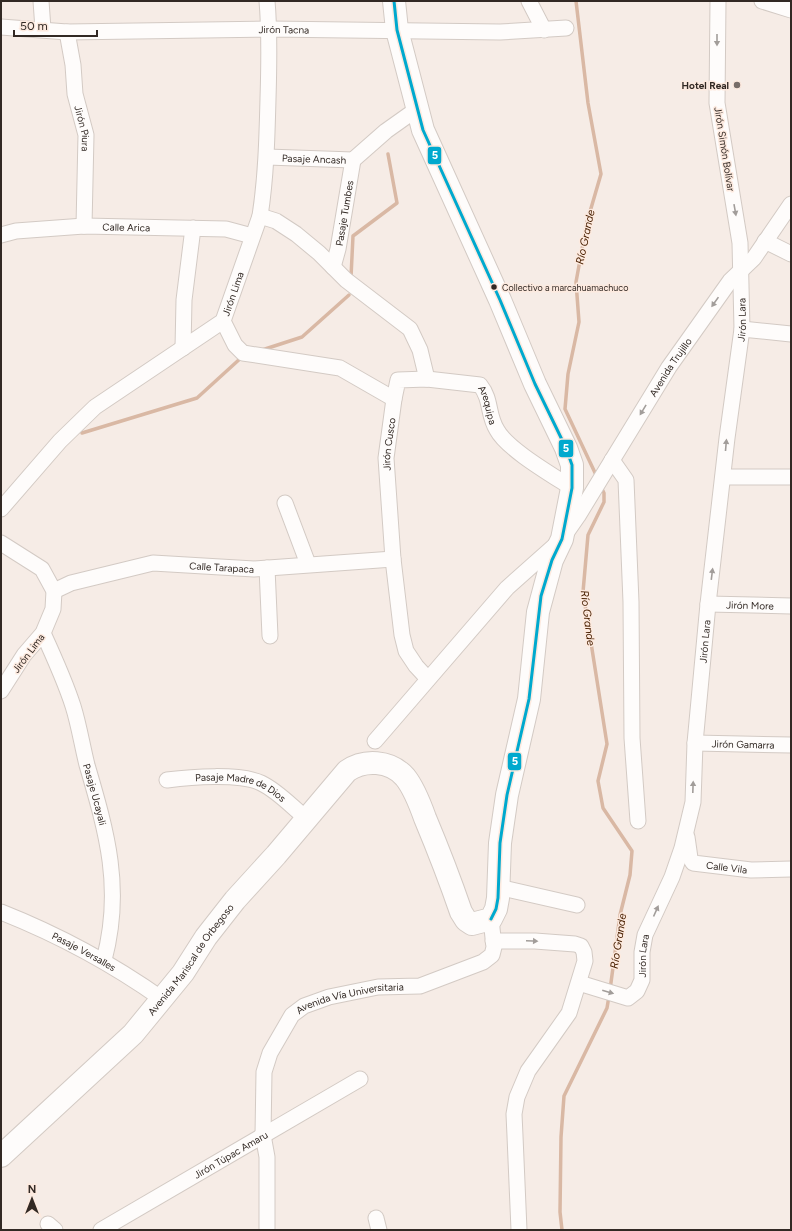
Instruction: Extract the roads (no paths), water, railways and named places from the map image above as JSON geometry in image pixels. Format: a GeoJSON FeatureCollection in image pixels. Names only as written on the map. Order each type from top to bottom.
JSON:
{"type":"FeatureCollection","features":[{"type":"Feature","properties":{"kind":"highway"},"geometry":{"type":"LineString","coordinates":[[394,1],[397,30],[417,109],[426,137],[500,300],[535,384],[566,448],[582,490],[552,560],[541,596],[529,699],[507,795],[500,843],[496,909],[491,919]]}},
{"type":"Feature","properties":{"kind":"highway","name":"Avenida Mariscal de Orbegoso"},"geometry":{"type":"LineString","coordinates":[[1,1156],[134,1034],[183,973],[206,937],[235,900],[347,771],[354,766],[373,763],[393,768],[404,777],[416,796],[438,848],[461,912],[466,920],[472,924],[491,919]]}},
{"type":"Feature","properties":{"kind":"street"},"geometry":{"type":"LineString","coordinates":[[41,1],[43,29]]}},
{"type":"Feature","properties":{"kind":"street","name":"Jirón Lima"},"geometry":{"type":"LineString","coordinates":[[1,509],[60,441],[95,407],[224,321],[260,216],[267,157],[270,29],[268,1]]}},
{"type":"Feature","properties":{"kind":"street"},"geometry":{"type":"LineString","coordinates":[[529,1],[544,30]]}},
{"type":"Feature","properties":{"kind":"street","name":"Jirón Simón Bolívar"},"geometry":{"type":"LineString","coordinates":[[718,1],[717,103],[740,243],[740,272]]}},
{"type":"Feature","properties":{"kind":"street"},"geometry":{"type":"LineString","coordinates":[[762,1],[791,10]]}},
{"type":"Feature","properties":{"kind":"street","name":"Jirón Tacna"},"geometry":{"type":"LineString","coordinates":[[1,27],[67,32],[270,29],[500,32],[566,28]]}},
{"type":"Feature","properties":{"kind":"street","name":"Jirón Piura"},"geometry":{"type":"LineString","coordinates":[[67,32],[73,65],[75,94],[86,135],[84,226]]}},
{"type":"Feature","properties":{"kind":"street","name":"Pasaje Ancash"},"geometry":{"type":"LineString","coordinates":[[267,157],[353,160],[386,131],[417,109]]}},
{"type":"Feature","properties":{"kind":"street","name":"Pasaje Tumbes"},"geometry":{"type":"LineString","coordinates":[[333,267],[338,249],[353,160]]}},
{"type":"Feature","properties":{"kind":"street","name":"Avenida Trujillo"},"geometry":{"type":"LineString","coordinates":[[582,490],[611,462],[669,367],[730,282],[754,258],[791,204]]}},
{"type":"Feature","properties":{"kind":"street"},"geometry":{"type":"LineString","coordinates":[[260,216],[276,221],[296,234],[346,280],[410,330],[420,350],[426,379]]}},
{"type":"Feature","properties":{"kind":"street","name":"Calle Arica"},"geometry":{"type":"LineString","coordinates":[[1,235],[16,231],[84,226],[226,229],[252,236]]}},
{"type":"Feature","properties":{"kind":"street"},"geometry":{"type":"LineString","coordinates":[[183,348],[184,300],[192,228]]}},
{"type":"Feature","properties":{"kind":"street"},"geometry":{"type":"LineString","coordinates":[[765,241],[791,254]]}},
{"type":"Feature","properties":{"kind":"street","name":"Jirón Lara"},"geometry":{"type":"LineString","coordinates":[[583,985],[628,998],[637,991],[642,980],[642,952],[645,935],[672,877],[686,833],[693,802],[695,743],[708,604],[724,477],[727,438],[742,329],[740,272]]}},
{"type":"Feature","properties":{"kind":"street"},"geometry":{"type":"LineString","coordinates":[[224,321],[234,345],[243,353],[340,368],[394,398]]}},
{"type":"Feature","properties":{"kind":"street"},"geometry":{"type":"LineString","coordinates":[[742,329],[791,334]]}},
{"type":"Feature","properties":{"kind":"street","name":"Arequipa"},"geometry":{"type":"LineString","coordinates":[[394,398],[398,380],[426,379],[480,385],[489,399],[490,417],[497,432],[513,447],[582,490]]}},
{"type":"Feature","properties":{"kind":"street","name":"Jirón Cusco"},"geometry":{"type":"LineString","coordinates":[[394,398],[386,458],[393,560],[402,635],[406,651],[416,666],[428,679]]}},
{"type":"Feature","properties":{"kind":"street"},"geometry":{"type":"LineString","coordinates":[[611,462],[626,480],[631,602],[632,738],[638,821]]}},
{"type":"Feature","properties":{"kind":"street"},"geometry":{"type":"LineString","coordinates":[[724,477],[791,477]]}},
{"type":"Feature","properties":{"kind":"street"},"geometry":{"type":"LineString","coordinates":[[285,503],[308,564]]}},
{"type":"Feature","properties":{"kind":"street"},"geometry":{"type":"LineString","coordinates":[[375,741],[507,588],[562,539]]}},
{"type":"Feature","properties":{"kind":"street"},"geometry":{"type":"LineString","coordinates":[[1,543],[42,569],[54,591]]}},
{"type":"Feature","properties":{"kind":"street","name":"Calle Tarapaca"},"geometry":{"type":"LineString","coordinates":[[54,591],[71,583],[153,563],[254,569],[308,564],[393,560]]}},
{"type":"Feature","properties":{"kind":"street"},"geometry":{"type":"LineString","coordinates":[[267,568],[270,636]]}},
{"type":"Feature","properties":{"kind":"street","name":"Jirón Lima"},"geometry":{"type":"LineString","coordinates":[[1,691],[24,655],[43,633],[53,609],[54,591]]}},
{"type":"Feature","properties":{"kind":"street","name":"Jirón More"},"geometry":{"type":"LineString","coordinates":[[708,604],[791,606]]}},
{"type":"Feature","properties":{"kind":"street","name":"Pasaje Ucayali"},"geometry":{"type":"LineString","coordinates":[[43,633],[62,675],[73,707],[100,807],[112,865],[114,890],[111,935],[104,960]]}},
{"type":"Feature","properties":{"kind":"street","name":"Jirón Gamarra"},"geometry":{"type":"LineString","coordinates":[[695,743],[791,745]]}},
{"type":"Feature","properties":{"kind":"street","name":"Pasaje Madre de Dios"},"geometry":{"type":"LineString","coordinates":[[167,780],[204,777],[249,779],[268,787],[306,819]]}},
{"type":"Feature","properties":{"kind":"street","name":"Calle Vila"},"geometry":{"type":"LineString","coordinates":[[686,833],[690,858],[693,863],[750,870],[791,869]]}},
{"type":"Feature","properties":{"kind":"street"},"geometry":{"type":"LineString","coordinates":[[498,887],[577,905]]}},
{"type":"Feature","properties":{"kind":"street","name":"Pasaje Versalles"},"geometry":{"type":"LineString","coordinates":[[1,912],[59,936],[104,960],[162,999]]}},
{"type":"Feature","properties":{"kind":"street","name":"Avenida Vía Universitaria"},"geometry":{"type":"LineString","coordinates":[[265,1228],[267,1157],[263,1135],[264,1072],[270,1053],[292,1015],[304,1006],[329,997],[378,987],[420,986],[482,962],[492,956],[493,941],[491,919]]}},
{"type":"Feature","properties":{"kind":"street"},"geometry":{"type":"LineString","coordinates":[[493,941],[535,941],[581,946],[584,952],[585,961],[583,985],[569,1012],[528,1071],[517,1097],[514,1114],[519,1230]]}},
{"type":"Feature","properties":{"kind":"street","name":"Jirón Túpac Amaru"},"geometry":{"type":"LineString","coordinates":[[101,1230],[360,1079]]}},
{"type":"Feature","properties":{"kind":"waterway","name":"Río Grande"},"geometry":{"type":"LineString","coordinates":[[576,1],[588,103],[601,174],[587,222],[576,282],[579,322],[568,374],[565,409],[597,477]]}},
{"type":"Feature","properties":{"kind":"waterway"},"geometry":{"type":"LineString","coordinates":[[351,277],[353,236],[397,203],[388,154]]}},
{"type":"Feature","properties":{"kind":"waterway"},"geometry":{"type":"LineString","coordinates":[[262,350],[302,337],[349,295]]}},
{"type":"Feature","properties":{"kind":"waterway"},"geometry":{"type":"LineString","coordinates":[[82,433],[197,398],[242,357]]}},
{"type":"Feature","properties":{"kind":"waterway","name":"Río Grande"},"geometry":{"type":"LineString","coordinates":[[601,487],[604,493],[604,502],[588,535],[583,592],[607,744],[598,781],[603,808],[632,851],[630,875],[620,915],[610,990]]}},
{"type":"Feature","properties":{"kind":"waterway","name":"Río Grande"},"geometry":{"type":"LineString","coordinates":[[562,1230],[560,1212],[561,1137],[564,1096],[607,1008],[609,996]]}},
{"type":"Feature","properties":{"kind":"place","name":"Hotel Real"},"geometry":{"type":"Point","coordinates":[737,85]}},
{"type":"Feature","properties":{"kind":"place","name":"Collectivo a marcahuamachuco"},"geometry":{"type":"Point","coordinates":[494,287]}}]}
